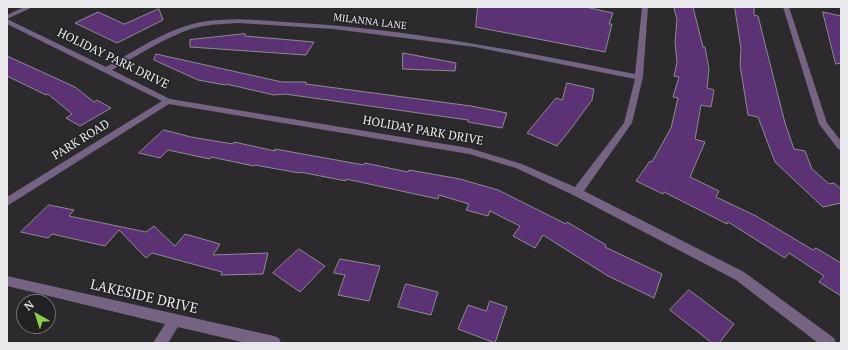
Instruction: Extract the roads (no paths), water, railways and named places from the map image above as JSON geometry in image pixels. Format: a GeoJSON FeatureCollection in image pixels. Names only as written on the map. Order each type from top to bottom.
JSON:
{"type":"FeatureCollection","features":[{"type":"Feature","properties":{"kind":"street"},"geometry":{"type":"LineString","coordinates":[[7,16],[30,7]]}},
{"type":"Feature","properties":{"kind":"street"},"geometry":{"type":"LineString","coordinates":[[577,192],[628,123],[638,77],[646,7]]}},
{"type":"Feature","properties":{"kind":"street"},"geometry":{"type":"LineString","coordinates":[[786,7],[823,124],[841,147]]}},
{"type":"Feature","properties":{"kind":"street","name":"HOLIDAY PARK DRIVE"},"geometry":{"type":"LineString","coordinates":[[7,21],[168,101],[469,151],[519,166],[577,192],[740,276],[829,343]]}},
{"type":"Feature","properties":{"kind":"street","name":"MILANNA LANE"},"geometry":{"type":"LineString","coordinates":[[106,70],[154,43],[184,30],[202,24],[238,21],[333,27],[475,45],[638,77]]}},
{"type":"Feature","properties":{"kind":"street","name":"PARK ROAD"},"geometry":{"type":"LineString","coordinates":[[7,202],[168,101]]}},
{"type":"Feature","properties":{"kind":"street","name":"LAKESIDE DRIVE"},"geometry":{"type":"LineString","coordinates":[[7,281],[274,343]]}},
{"type":"Feature","properties":{"kind":"street"},"geometry":{"type":"LineString","coordinates":[[160,343],[175,320]]}}]}
